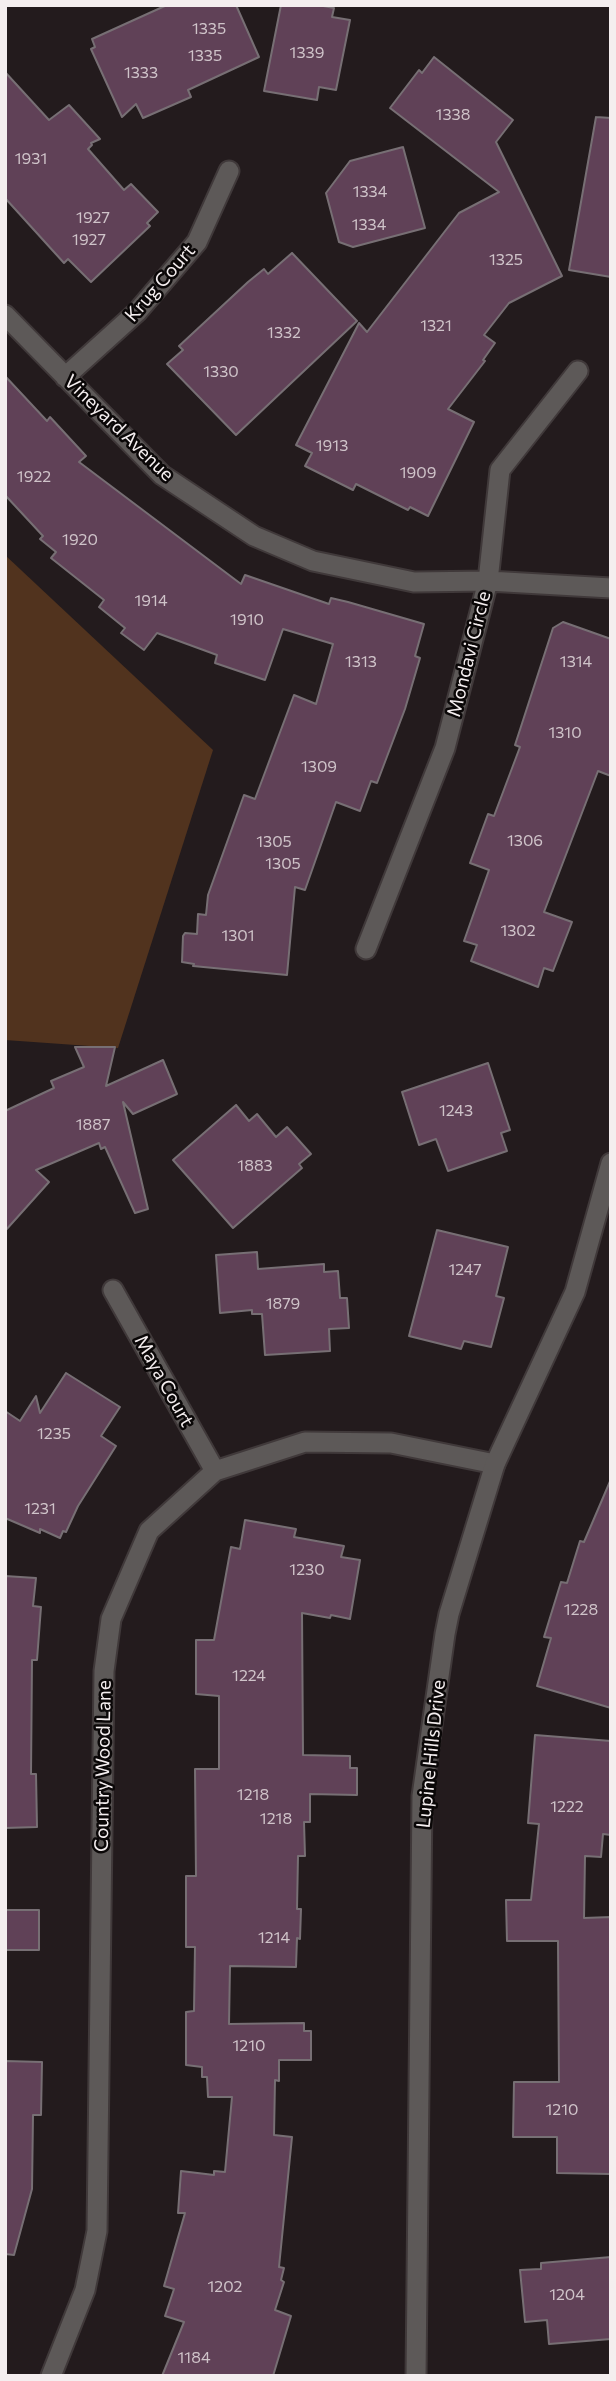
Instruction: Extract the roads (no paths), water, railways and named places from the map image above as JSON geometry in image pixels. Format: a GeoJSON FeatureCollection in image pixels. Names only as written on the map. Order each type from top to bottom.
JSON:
{"type":"FeatureCollection","features":[{"type":"Feature","properties":{"kind":"street","name":"Krug Court"},"geometry":{"type":"LineString","coordinates":[[65,377],[138,312],[197,242],[229,171]]}},
{"type":"Feature","properties":{"kind":"street","name":"Vineyard Avenue"},"geometry":{"type":"LineString","coordinates":[[5,315],[162,475],[254,536],[313,561],[414,582],[488,582],[611,588]]}},
{"type":"Feature","properties":{"kind":"street","name":"Mondavi Circle"},"geometry":{"type":"LineString","coordinates":[[366,949],[445,748],[488,582],[500,470],[578,371]]}},
{"type":"Feature","properties":{"kind":"street","name":"Lupine Hills Drive"},"geometry":{"type":"LineString","coordinates":[[415,2376],[422,1796],[449,1615],[495,1464],[575,1292],[611,1163]]}},
{"type":"Feature","properties":{"kind":"street","name":"Maya Court"},"geometry":{"type":"LineString","coordinates":[[113,1290],[215,1471]]}},
{"type":"Feature","properties":{"kind":"street","name":"Country Wood Lane"},"geometry":{"type":"LineString","coordinates":[[51,2376],[85,2290],[97,2231],[104,1671],[111,1619],[149,1531],[215,1471],[305,1442],[391,1443],[495,1464]]}}]}
